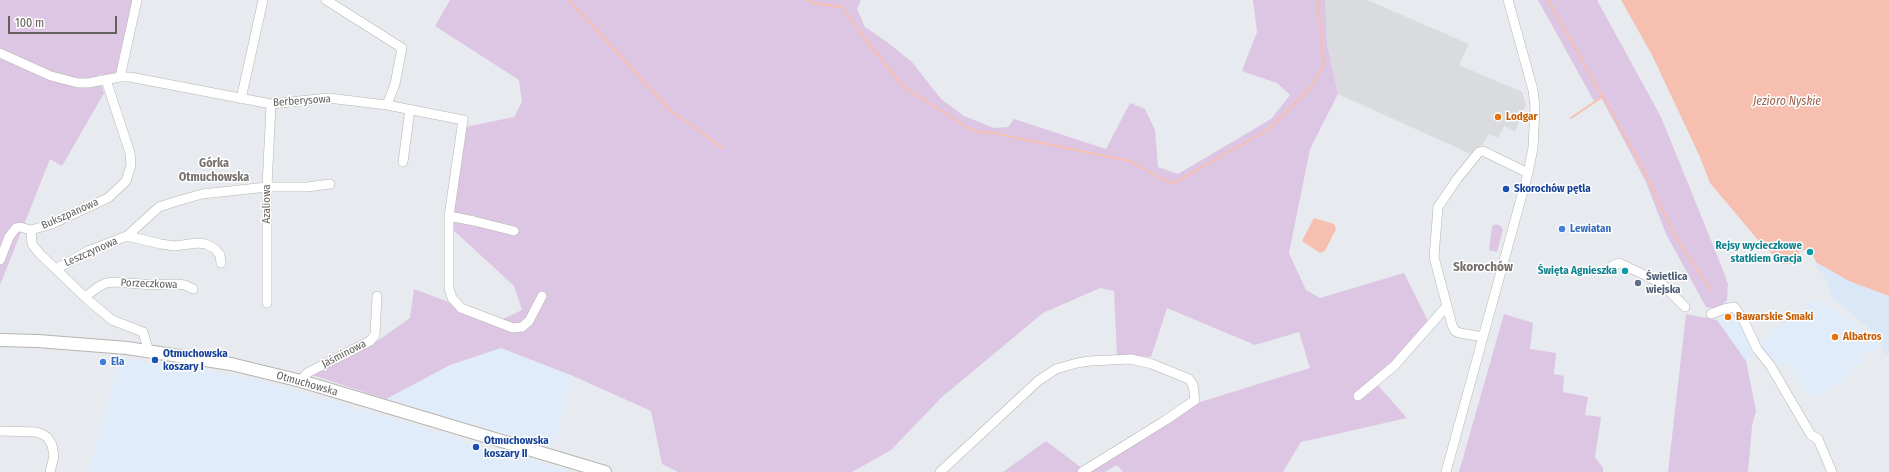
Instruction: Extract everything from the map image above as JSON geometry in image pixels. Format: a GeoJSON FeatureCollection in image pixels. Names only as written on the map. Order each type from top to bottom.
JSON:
{"type":"FeatureCollection","features":[{"type":"Feature","properties":{"kind":"main road","name":"Otmuchowska"},"geometry":{"type":"LineString","coordinates":[[0,340],[38,341],[144,350],[213,360],[301,381],[605,472]]}},
{"type":"Feature","properties":{"kind":"street"},"geometry":{"type":"LineString","coordinates":[[120,77],[137,0]]}},
{"type":"Feature","properties":{"kind":"street"},"geometry":{"type":"LineString","coordinates":[[240,99],[263,0]]}},
{"type":"Feature","properties":{"kind":"street"},"geometry":{"type":"LineString","coordinates":[[326,0],[402,48],[395,84],[387,105]]}},
{"type":"Feature","properties":{"kind":"street"},"geometry":{"type":"LineString","coordinates":[[1446,472],[1528,172],[1534,132],[1533,90],[1508,0]]}},
{"type":"Feature","properties":{"kind":"street","name":"Berberysowa"},"geometry":{"type":"LineString","coordinates":[[0,53],[51,76],[66,81],[88,83],[120,77],[271,104],[328,98],[387,105],[463,120],[449,216]]}},
{"type":"Feature","properties":{"kind":"street","name":"Bukszpanowa"},"geometry":{"type":"LineString","coordinates":[[106,80],[130,153],[131,165],[129,176],[122,186],[108,198],[52,224],[31,230],[32,244],[39,253],[85,297],[112,320],[143,332],[147,345],[144,350]]}},
{"type":"Feature","properties":{"kind":"street","name":"Azaliowa"},"geometry":{"type":"LineString","coordinates":[[267,303],[267,187],[271,104]]}},
{"type":"Feature","properties":{"kind":"street"},"geometry":{"type":"LineString","coordinates":[[404,162],[410,109]]}},
{"type":"Feature","properties":{"kind":"street"},"geometry":{"type":"LineString","coordinates":[[1484,336],[1460,333],[1455,331],[1452,325],[1438,276],[1434,250],[1438,207],[1443,198],[1479,152],[1483,151],[1528,172]]}},
{"type":"Feature","properties":{"kind":"street","name":"Leszczynowa"},"geometry":{"type":"LineString","coordinates":[[56,269],[88,251],[127,236],[158,207],[202,194],[267,187],[307,187],[330,184]]}},
{"type":"Feature","properties":{"kind":"street"},"geometry":{"type":"LineString","coordinates":[[514,231],[449,216],[449,288],[452,298],[461,308],[513,328],[517,328],[522,327],[529,321],[542,296]]}},
{"type":"Feature","properties":{"kind":"street"},"geometry":{"type":"LineString","coordinates":[[0,260],[12,231],[20,227],[31,230]]}},
{"type":"Feature","properties":{"kind":"street","name":"Leszczynowa"},"geometry":{"type":"LineString","coordinates":[[127,236],[175,246],[197,243],[206,244],[215,249],[220,255],[221,263]]}},
{"type":"Feature","properties":{"kind":"street"},"geometry":{"type":"LineString","coordinates":[[1612,266],[1619,263],[1651,278],[1664,286],[1685,307]]}},
{"type":"Feature","properties":{"kind":"street","name":"Porzeczkowa"},"geometry":{"type":"LineString","coordinates":[[85,297],[106,283],[116,282],[153,285],[175,284],[193,289]]}},
{"type":"Feature","properties":{"kind":"street","name":"Jaśminowa"},"geometry":{"type":"LineString","coordinates":[[301,381],[307,373],[370,341],[375,335],[377,296]]}},
{"type":"Feature","properties":{"kind":"street"},"geometry":{"type":"LineString","coordinates":[[1358,396],[1394,366],[1446,307]]}},
{"type":"Feature","properties":{"kind":"street"},"geometry":{"type":"LineString","coordinates":[[1711,314],[1734,307],[1743,319],[1757,349],[1778,379],[1811,435],[1818,439],[1832,472]]}},
{"type":"Feature","properties":{"kind":"street"},"geometry":{"type":"LineString","coordinates":[[940,472],[1038,381],[1056,369],[1090,361],[1131,359],[1152,364],[1189,380],[1193,385],[1195,400],[1082,472]]}},
{"type":"Feature","properties":{"kind":"street"},"geometry":{"type":"LineString","coordinates":[[0,431],[42,434],[47,437],[52,445],[54,456],[50,472]]}},
{"type":"Feature","properties":{"kind":"shaded area"},"geometry":{"type":"Polygon","coordinates":[[[0,0],[134,0],[118,73],[98,75],[104,93],[62,166],[50,159],[0,285],[0,0]]]}},
{"type":"Feature","properties":{"kind":"shaded area"},"geometry":{"type":"Polygon","coordinates":[[[450,0],[861,0],[857,9],[865,27],[912,62],[941,99],[964,116],[994,128],[1008,127],[1014,119],[1106,149],[1130,103],[1145,109],[1155,130],[1158,167],[1178,174],[1271,119],[1290,95],[1277,83],[1242,71],[1257,32],[1253,0],[1325,0],[1327,43],[1338,94],[1310,149],[1289,253],[1306,290],[1320,298],[1404,273],[1428,321],[1375,382],[1407,418],[1301,442],[1283,472],[1123,472],[1117,465],[1105,472],[1090,472],[1197,403],[1310,368],[1299,332],[1255,345],[1167,308],[1151,357],[1117,355],[1114,291],[1100,288],[1043,313],[942,397],[891,450],[852,472],[678,472],[662,464],[651,411],[573,376],[501,348],[450,365],[386,399],[312,375],[373,344],[410,318],[414,289],[499,321],[522,310],[514,286],[450,227],[465,127],[514,117],[522,102],[519,80],[435,26],[450,0]]]}},
{"type":"Feature","properties":{"kind":"shaded area"},"geometry":{"type":"Polygon","coordinates":[[[1325,0],[1367,0],[1469,44],[1459,65],[1522,92],[1526,104],[1515,131],[1504,126],[1498,138],[1489,134],[1483,144],[1471,154],[1338,94],[1327,43],[1325,0]]]}},
{"type":"Feature","properties":{"kind":"shaded area"},"geometry":{"type":"Polygon","coordinates":[[[1538,0],[1597,0],[1661,117],[1721,265],[1728,284],[1727,300],[1718,309],[1706,307],[1666,234],[1646,182],[1601,97],[1594,101],[1538,0]]]}},
{"type":"Feature","properties":{"kind":"shaded area"},"geometry":{"type":"Polygon","coordinates":[[[1496,224],[1501,226],[1503,230],[1497,252],[1489,250],[1492,226],[1496,224]]]}},
{"type":"Feature","properties":{"kind":"shaded area"},"geometry":{"type":"Polygon","coordinates":[[[1822,301],[1877,340],[1879,348],[1864,352],[1862,364],[1852,365],[1850,374],[1825,393],[1809,397],[1788,363],[1773,366],[1762,351],[1746,361],[1717,320],[1718,309],[1724,303],[1742,321],[1757,344],[1801,311],[1808,303],[1822,301]]]}},
{"type":"Feature","properties":{"kind":"shaded area"},"geometry":{"type":"Polygon","coordinates":[[[1504,314],[1533,323],[1530,349],[1556,353],[1554,374],[1564,376],[1563,392],[1588,397],[1585,415],[1601,417],[1595,457],[1603,468],[1603,472],[1459,472],[1504,314]]]}},
{"type":"Feature","properties":{"kind":"shaded area"},"geometry":{"type":"Polygon","coordinates":[[[1686,314],[1717,320],[1746,361],[1756,411],[1752,426],[1748,472],[1668,472],[1686,314]]]}},
{"type":"Feature","properties":{"kind":"shaded area"},"geometry":{"type":"Polygon","coordinates":[[[501,348],[573,376],[553,448],[386,399],[450,365],[501,348]]]}},
{"type":"Feature","properties":{"kind":"shaded area"},"geometry":{"type":"Polygon","coordinates":[[[120,358],[156,364],[164,362],[258,380],[458,438],[467,444],[519,462],[521,457],[573,472],[88,472],[120,358]]]}},
{"type":"Feature","properties":{"kind":"shaded area"},"geometry":{"type":"Polygon","coordinates":[[[1046,441],[1087,472],[1003,472],[1046,441]]]}},
{"type":"Feature","properties":{"kind":"sand"},"geometry":{"type":"Polygon","coordinates":[[[1816,262],[1849,281],[1889,296],[1889,355],[1884,353],[1879,336],[1833,298],[1823,273],[1817,269],[1816,262]]]}},
{"type":"Feature","properties":{"kind":"water","name":"Jezioro Nyskie"},"geometry":{"type":"Polygon","coordinates":[[[1621,0],[1889,0],[1889,296],[1849,281],[1816,262],[1810,249],[1799,251],[1800,264],[1783,264],[1758,240],[1710,183],[1700,157],[1652,55],[1621,0]]]}},
{"type":"Feature","properties":{"kind":"water"},"geometry":{"type":"Polygon","coordinates":[[[1314,218],[1334,224],[1336,229],[1325,251],[1320,253],[1302,241],[1314,218]]]}},
{"type":"Feature","properties":{"kind":"waterway"},"geometry":{"type":"LineString","coordinates":[[569,0],[670,110],[723,148]]}},
{"type":"Feature","properties":{"kind":"waterway"},"geometry":{"type":"LineString","coordinates":[[807,0],[813,3],[842,7],[864,38],[904,87],[966,127],[978,132],[993,133],[1130,161],[1166,181],[1174,183],[1269,129],[1311,87],[1324,65],[1318,5],[1319,0]]}},
{"type":"Feature","properties":{"kind":"waterway"},"geometry":{"type":"LineString","coordinates":[[1548,0],[1640,163],[1674,234],[1711,290]]}},
{"type":"Feature","properties":{"kind":"waterway"},"geometry":{"type":"LineString","coordinates":[[1571,118],[1602,97]]}},
{"type":"Feature","properties":{"kind":"place","name":"Lodgar"},"geometry":{"type":"Point","coordinates":[1498,117]}},
{"type":"Feature","properties":{"kind":"place","name":"Skorochów pętla"},"geometry":{"type":"Point","coordinates":[1506,189]}},
{"type":"Feature","properties":{"kind":"place","name":"Lewiatan"},"geometry":{"type":"Point","coordinates":[1562,229]}},
{"type":"Feature","properties":{"kind":"place","name":"Rejsy wycieczkowe statkiem Gracja"},"geometry":{"type":"Point","coordinates":[1810,252]}},
{"type":"Feature","properties":{"kind":"place","name":"Święta Agnieszka"},"geometry":{"type":"Point","coordinates":[1625,271]}},
{"type":"Feature","properties":{"kind":"place","name":"Świetlica wiejska"},"geometry":{"type":"Point","coordinates":[1638,283]}},
{"type":"Feature","properties":{"kind":"place","name":"Bawarskie Smaki"},"geometry":{"type":"Point","coordinates":[1728,317]}},
{"type":"Feature","properties":{"kind":"place","name":"Albatros"},"geometry":{"type":"Point","coordinates":[1835,337]}},
{"type":"Feature","properties":{"kind":"place","name":"Otmuchowska koszary I"},"geometry":{"type":"Point","coordinates":[155,360]}},
{"type":"Feature","properties":{"kind":"place","name":"Ela"},"geometry":{"type":"Point","coordinates":[103,362]}},
{"type":"Feature","properties":{"kind":"place","name":"Otmuchowska koszary II"},"geometry":{"type":"Point","coordinates":[476,447]}},
{"type":"Feature","properties":{"kind":"district","name":"Górka Otmuchowska"},"geometry":{"type":"Point","coordinates":[214,171]}},
{"type":"Feature","properties":{"kind":"district","name":"Skorochów"},"geometry":{"type":"Point","coordinates":[1483,267]}}]}
